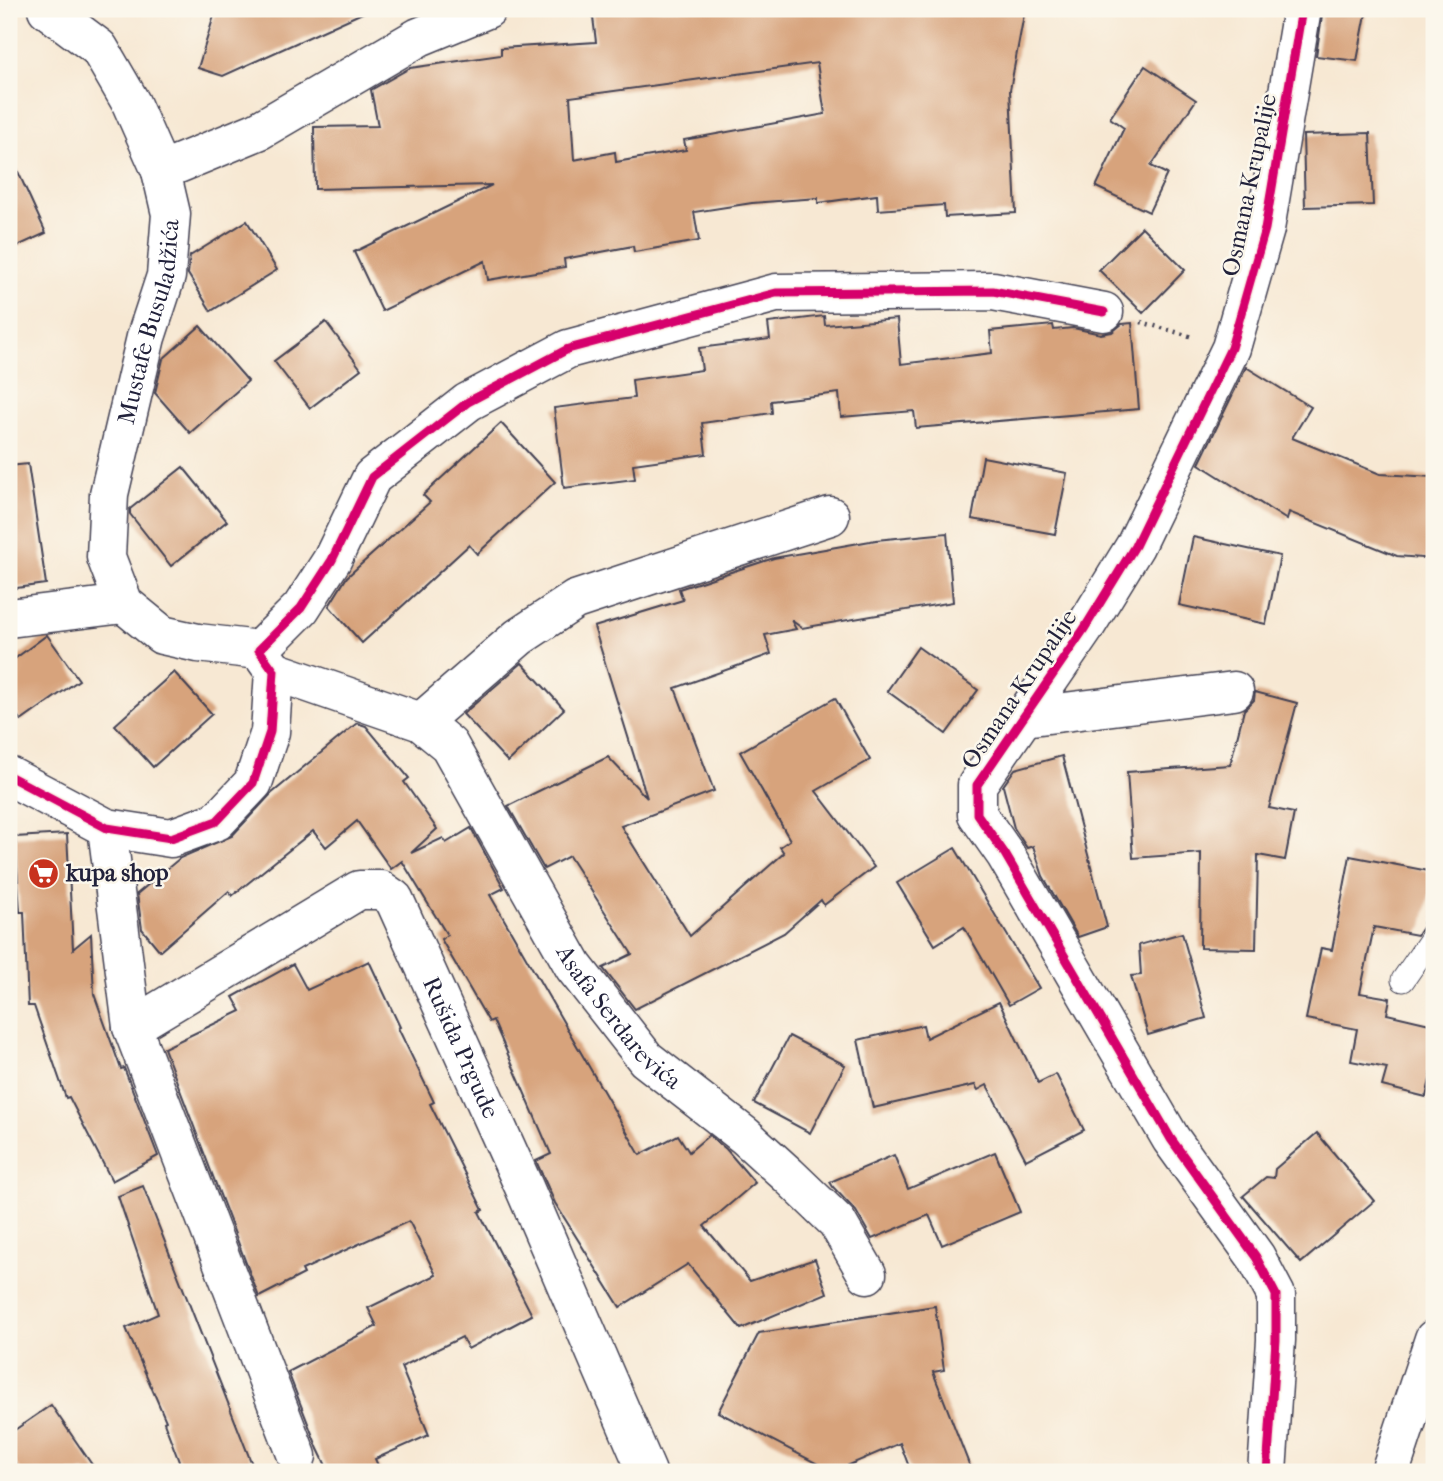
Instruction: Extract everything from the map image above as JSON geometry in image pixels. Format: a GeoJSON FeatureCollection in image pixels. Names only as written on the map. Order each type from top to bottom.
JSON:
{"type":"FeatureCollection","features":[{"type":"Feature","properties":{"kind":"street","name":"Mustafe Busuladžića"},"geometry":{"type":"LineString","coordinates":[[47,9],[99,48],[131,103],[161,171],[171,214],[166,276],[146,337],[110,494],[106,557],[124,604],[162,635],[267,661]]}},
{"type":"Feature","properties":{"kind":"street"},"geometry":{"type":"LineString","coordinates":[[161,171],[258,131],[419,37],[486,9]]}},
{"type":"Feature","properties":{"kind":"street","name":"Osmana Krupalije"},"geometry":{"type":"LineString","coordinates":[[1267,1472],[1276,1340],[1276,1295],[1256,1257],[1171,1139],[1005,854],[977,814],[977,785],[1084,629],[1135,546],[1231,348],[1265,229],[1302,9]]}},
{"type":"Feature","properties":{"kind":"street"},"geometry":{"type":"LineString","coordinates":[[9,776],[107,828],[171,838],[218,821],[253,783],[270,732],[267,661],[332,560],[372,477],[468,402],[568,349],[776,293],[993,291],[1104,312]]}},
{"type":"Feature","properties":{"kind":"street"},"geometry":{"type":"LineString","coordinates":[[421,722],[519,637],[575,600],[830,516]]}},
{"type":"Feature","properties":{"kind":"street"},"geometry":{"type":"LineString","coordinates":[[9,618],[124,604]]}},
{"type":"Feature","properties":{"kind":"street","name":"Asafa Serdarevića"},"geometry":{"type":"LineString","coordinates":[[267,661],[421,722],[449,745],[574,967],[646,1059],[744,1136],[798,1184],[837,1222],[867,1274]]}},
{"type":"Feature","properties":{"kind":"street"},"geometry":{"type":"LineString","coordinates":[[1024,717],[1234,691]]}},
{"type":"Feature","properties":{"kind":"street"},"geometry":{"type":"LineString","coordinates":[[107,828],[132,1027],[297,1457]]}},
{"type":"Feature","properties":{"kind":"street","name":"Rušida Prgude"},"geometry":{"type":"LineString","coordinates":[[132,1027],[359,890],[381,890],[394,899],[524,1187],[647,1472]]}},
{"type":"Feature","properties":{"kind":"street"},"geometry":{"type":"LineString","coordinates":[[1390,1472],[1424,1402],[1434,1339]]}},
{"type":"Feature","properties":{"kind":"lane"},"geometry":{"type":"LineString","coordinates":[[1403,980],[1434,935]]}},
{"type":"Feature","properties":{"kind":"path"},"geometry":{"type":"LineString","coordinates":[[1104,312],[1231,348]]}},
{"type":"Feature","properties":{"kind":"building"},"geometry":{"type":"Polygon","coordinates":[[[216,9],[371,9],[223,76],[198,68],[216,9]]]}},
{"type":"Feature","properties":{"kind":"building"},"geometry":{"type":"Polygon","coordinates":[[[592,9],[1025,9],[1010,90],[1016,213],[945,217],[944,205],[878,210],[877,195],[818,203],[818,198],[752,203],[694,212],[699,241],[634,252],[633,246],[564,259],[565,267],[488,280],[485,261],[382,311],[354,252],[492,185],[315,189],[314,127],[378,126],[371,90],[410,68],[501,55],[501,48],[596,42],[592,9]],[[817,63],[570,97],[574,160],[615,152],[616,162],[686,150],[684,140],[825,114],[817,63]]]}},
{"type":"Feature","properties":{"kind":"building"},"geometry":{"type":"Polygon","coordinates":[[[1323,9],[1367,9],[1357,61],[1316,56],[1323,9]]]}},
{"type":"Feature","properties":{"kind":"building"},"geometry":{"type":"Polygon","coordinates":[[[1145,66],[1196,100],[1151,166],[1167,174],[1149,212],[1096,187],[1124,128],[1110,118],[1145,66]]]}},
{"type":"Feature","properties":{"kind":"building"},"geometry":{"type":"Polygon","coordinates":[[[1370,133],[1373,205],[1305,207],[1303,135],[1370,133]]]}},
{"type":"Feature","properties":{"kind":"building"},"geometry":{"type":"Polygon","coordinates":[[[9,152],[46,233],[9,250],[9,152]]]}},
{"type":"Feature","properties":{"kind":"building"},"geometry":{"type":"Polygon","coordinates":[[[247,221],[277,270],[211,311],[188,274],[190,256],[247,221]]]}},
{"type":"Feature","properties":{"kind":"building"},"geometry":{"type":"Polygon","coordinates":[[[1142,227],[1185,270],[1143,313],[1099,270],[1142,227]]]}},
{"type":"Feature","properties":{"kind":"building"},"geometry":{"type":"Polygon","coordinates":[[[824,316],[825,325],[897,319],[901,364],[992,353],[990,331],[1053,325],[1054,330],[1073,328],[1101,334],[1112,332],[1122,324],[1132,323],[1139,409],[916,428],[914,411],[841,417],[839,393],[771,401],[772,413],[702,423],[706,454],[633,464],[635,479],[564,488],[554,408],[634,398],[632,380],[702,370],[699,348],[770,339],[768,323],[824,316]]]}},
{"type":"Feature","properties":{"kind":"building"},"geometry":{"type":"Polygon","coordinates":[[[326,322],[361,369],[310,408],[274,361],[326,322]]]}},
{"type":"Feature","properties":{"kind":"building"},"geometry":{"type":"Polygon","coordinates":[[[200,326],[248,381],[190,433],[155,393],[163,359],[200,326]]]}},
{"type":"Feature","properties":{"kind":"building"},"geometry":{"type":"Polygon","coordinates":[[[1246,367],[1311,407],[1292,438],[1380,474],[1434,477],[1434,559],[1397,556],[1289,512],[1287,520],[1199,464],[1246,367]]]}},
{"type":"Feature","properties":{"kind":"building"},"geometry":{"type":"Polygon","coordinates":[[[501,423],[555,482],[477,554],[469,545],[362,643],[329,606],[347,577],[430,502],[423,495],[501,423]]]}},
{"type":"Feature","properties":{"kind":"building"},"geometry":{"type":"Polygon","coordinates":[[[983,457],[1067,473],[1055,534],[972,519],[983,457]]]}},
{"type":"Feature","properties":{"kind":"building"},"geometry":{"type":"Polygon","coordinates":[[[28,464],[46,584],[9,589],[9,466],[28,464]]]}},
{"type":"Feature","properties":{"kind":"building"},"geometry":{"type":"Polygon","coordinates":[[[183,467],[227,521],[171,566],[130,514],[130,509],[183,467]]]}},
{"type":"Feature","properties":{"kind":"building"},"geometry":{"type":"Polygon","coordinates":[[[947,533],[953,602],[802,628],[791,620],[796,629],[765,635],[771,654],[675,688],[714,791],[621,826],[690,936],[784,853],[780,847],[790,840],[740,752],[835,698],[870,760],[816,791],[874,867],[824,905],[821,900],[784,933],[635,1009],[603,968],[632,954],[569,856],[544,869],[508,806],[608,757],[647,798],[594,627],[683,600],[679,589],[774,558],[876,540],[947,533]]]}},
{"type":"Feature","properties":{"kind":"building"},"geometry":{"type":"Polygon","coordinates":[[[1193,537],[1280,556],[1266,624],[1179,605],[1193,537]]]}},
{"type":"Feature","properties":{"kind":"building"},"geometry":{"type":"Polygon","coordinates":[[[47,635],[79,680],[21,721],[9,703],[9,663],[47,635]]]}},
{"type":"Feature","properties":{"kind":"building"},"geometry":{"type":"Polygon","coordinates":[[[918,647],[978,690],[946,734],[887,691],[918,647]]]}},
{"type":"Feature","properties":{"kind":"building"},"geometry":{"type":"Polygon","coordinates":[[[522,663],[564,709],[508,762],[463,714],[522,663]]]}},
{"type":"Feature","properties":{"kind":"building"},"geometry":{"type":"Polygon","coordinates":[[[174,672],[212,714],[153,767],[115,725],[174,672]]]}},
{"type":"Feature","properties":{"kind":"building"},"geometry":{"type":"Polygon","coordinates":[[[1255,692],[1297,703],[1269,808],[1294,813],[1285,860],[1258,855],[1256,949],[1200,948],[1201,853],[1133,858],[1127,772],[1230,765],[1244,710],[1254,700],[1255,692]]]}},
{"type":"Feature","properties":{"kind":"building"},"geometry":{"type":"Polygon","coordinates":[[[357,723],[366,726],[409,778],[404,782],[437,829],[411,853],[443,838],[446,843],[471,828],[504,888],[490,895],[640,1155],[678,1135],[689,1152],[709,1135],[726,1149],[755,1183],[704,1226],[750,1281],[815,1259],[827,1293],[741,1329],[688,1264],[620,1307],[555,1203],[536,1161],[551,1154],[493,1020],[489,1022],[441,939],[447,935],[402,861],[391,869],[357,821],[326,847],[313,831],[232,896],[229,891],[160,951],[142,929],[137,894],[180,858],[232,836],[271,794],[357,723]]]}},
{"type":"Feature","properties":{"kind":"building"},"geometry":{"type":"Polygon","coordinates":[[[1062,756],[1107,927],[1078,937],[1043,876],[1033,846],[1027,848],[1014,828],[1003,786],[1015,769],[1062,756]]]}},
{"type":"Feature","properties":{"kind":"building"},"geometry":{"type":"Polygon","coordinates":[[[67,834],[73,949],[91,934],[94,994],[121,1069],[124,1068],[158,1156],[112,1181],[69,1097],[66,1098],[34,1006],[28,1006],[24,912],[20,912],[15,837],[67,834]]]}},
{"type":"Feature","properties":{"kind":"building"},"geometry":{"type":"Polygon","coordinates":[[[955,848],[1039,988],[1009,1005],[964,927],[935,945],[897,883],[955,848]]]}},
{"type":"Feature","properties":{"kind":"building"},"geometry":{"type":"Polygon","coordinates":[[[1350,856],[1434,872],[1423,926],[1417,935],[1374,927],[1360,993],[1390,998],[1387,1014],[1434,1025],[1434,1063],[1426,1097],[1382,1086],[1387,1068],[1351,1061],[1357,1029],[1306,1019],[1321,948],[1332,950],[1350,856]]]}},
{"type":"Feature","properties":{"kind":"building"},"geometry":{"type":"Polygon","coordinates":[[[1182,933],[1206,1018],[1148,1035],[1131,976],[1141,975],[1139,945],[1182,933]]]}},
{"type":"Feature","properties":{"kind":"building"},"geometry":{"type":"Polygon","coordinates":[[[369,961],[434,1102],[430,1104],[483,1210],[479,1212],[532,1315],[468,1349],[462,1337],[401,1367],[429,1435],[375,1459],[381,1472],[329,1472],[288,1372],[377,1326],[368,1308],[436,1275],[409,1221],[302,1270],[304,1274],[259,1297],[164,1048],[241,1011],[233,997],[293,964],[307,990],[369,961]]]}},
{"type":"Feature","properties":{"kind":"building"},"geometry":{"type":"Polygon","coordinates":[[[999,1002],[1038,1083],[1056,1074],[1084,1130],[1026,1160],[987,1085],[978,1090],[975,1085],[873,1108],[858,1040],[923,1025],[926,1038],[999,1002]]]}},
{"type":"Feature","properties":{"kind":"building"},"geometry":{"type":"Polygon","coordinates":[[[789,1036],[845,1065],[810,1133],[754,1103],[789,1036]]]}},
{"type":"Feature","properties":{"kind":"building"},"geometry":{"type":"Polygon","coordinates":[[[1317,1133],[1374,1201],[1301,1263],[1243,1196],[1266,1177],[1274,1178],[1275,1169],[1317,1133]]]}},
{"type":"Feature","properties":{"kind":"building"},"geometry":{"type":"Polygon","coordinates":[[[995,1152],[1020,1212],[942,1245],[929,1215],[872,1239],[856,1211],[830,1182],[894,1155],[908,1189],[995,1152]]]}},
{"type":"Feature","properties":{"kind":"building"},"geometry":{"type":"Polygon","coordinates":[[[143,1186],[255,1472],[183,1472],[164,1422],[166,1421],[126,1328],[158,1314],[118,1196],[143,1186]]]}},
{"type":"Feature","properties":{"kind":"building"},"geometry":{"type":"Polygon","coordinates":[[[935,1306],[944,1370],[933,1372],[972,1472],[911,1472],[900,1443],[833,1472],[718,1412],[759,1333],[935,1306]]]}},
{"type":"Feature","properties":{"kind":"building"},"geometry":{"type":"Polygon","coordinates":[[[51,1405],[97,1472],[21,1472],[9,1454],[9,1434],[51,1405]]]}},
{"type":"Feature","properties":{"kind":"cycle path"},"geometry":{"type":"LineString","coordinates":[[1267,1472],[1276,1340],[1276,1295],[1256,1257],[1171,1139],[1005,854],[977,814],[977,785],[1084,629],[1135,546],[1231,348],[1265,229],[1302,9]]}},
{"type":"Feature","properties":{"kind":"cycle path"},"geometry":{"type":"LineString","coordinates":[[9,776],[107,828],[171,838],[217,821],[253,783],[270,732],[274,671],[259,650],[301,608],[332,560],[372,477],[468,402],[568,349],[776,293],[993,291],[1104,312]]}},
{"type":"Feature","properties":{"kind":"place","name":"kupa shop"},"geometry":{"type":"Point","coordinates":[43,873]}}]}
